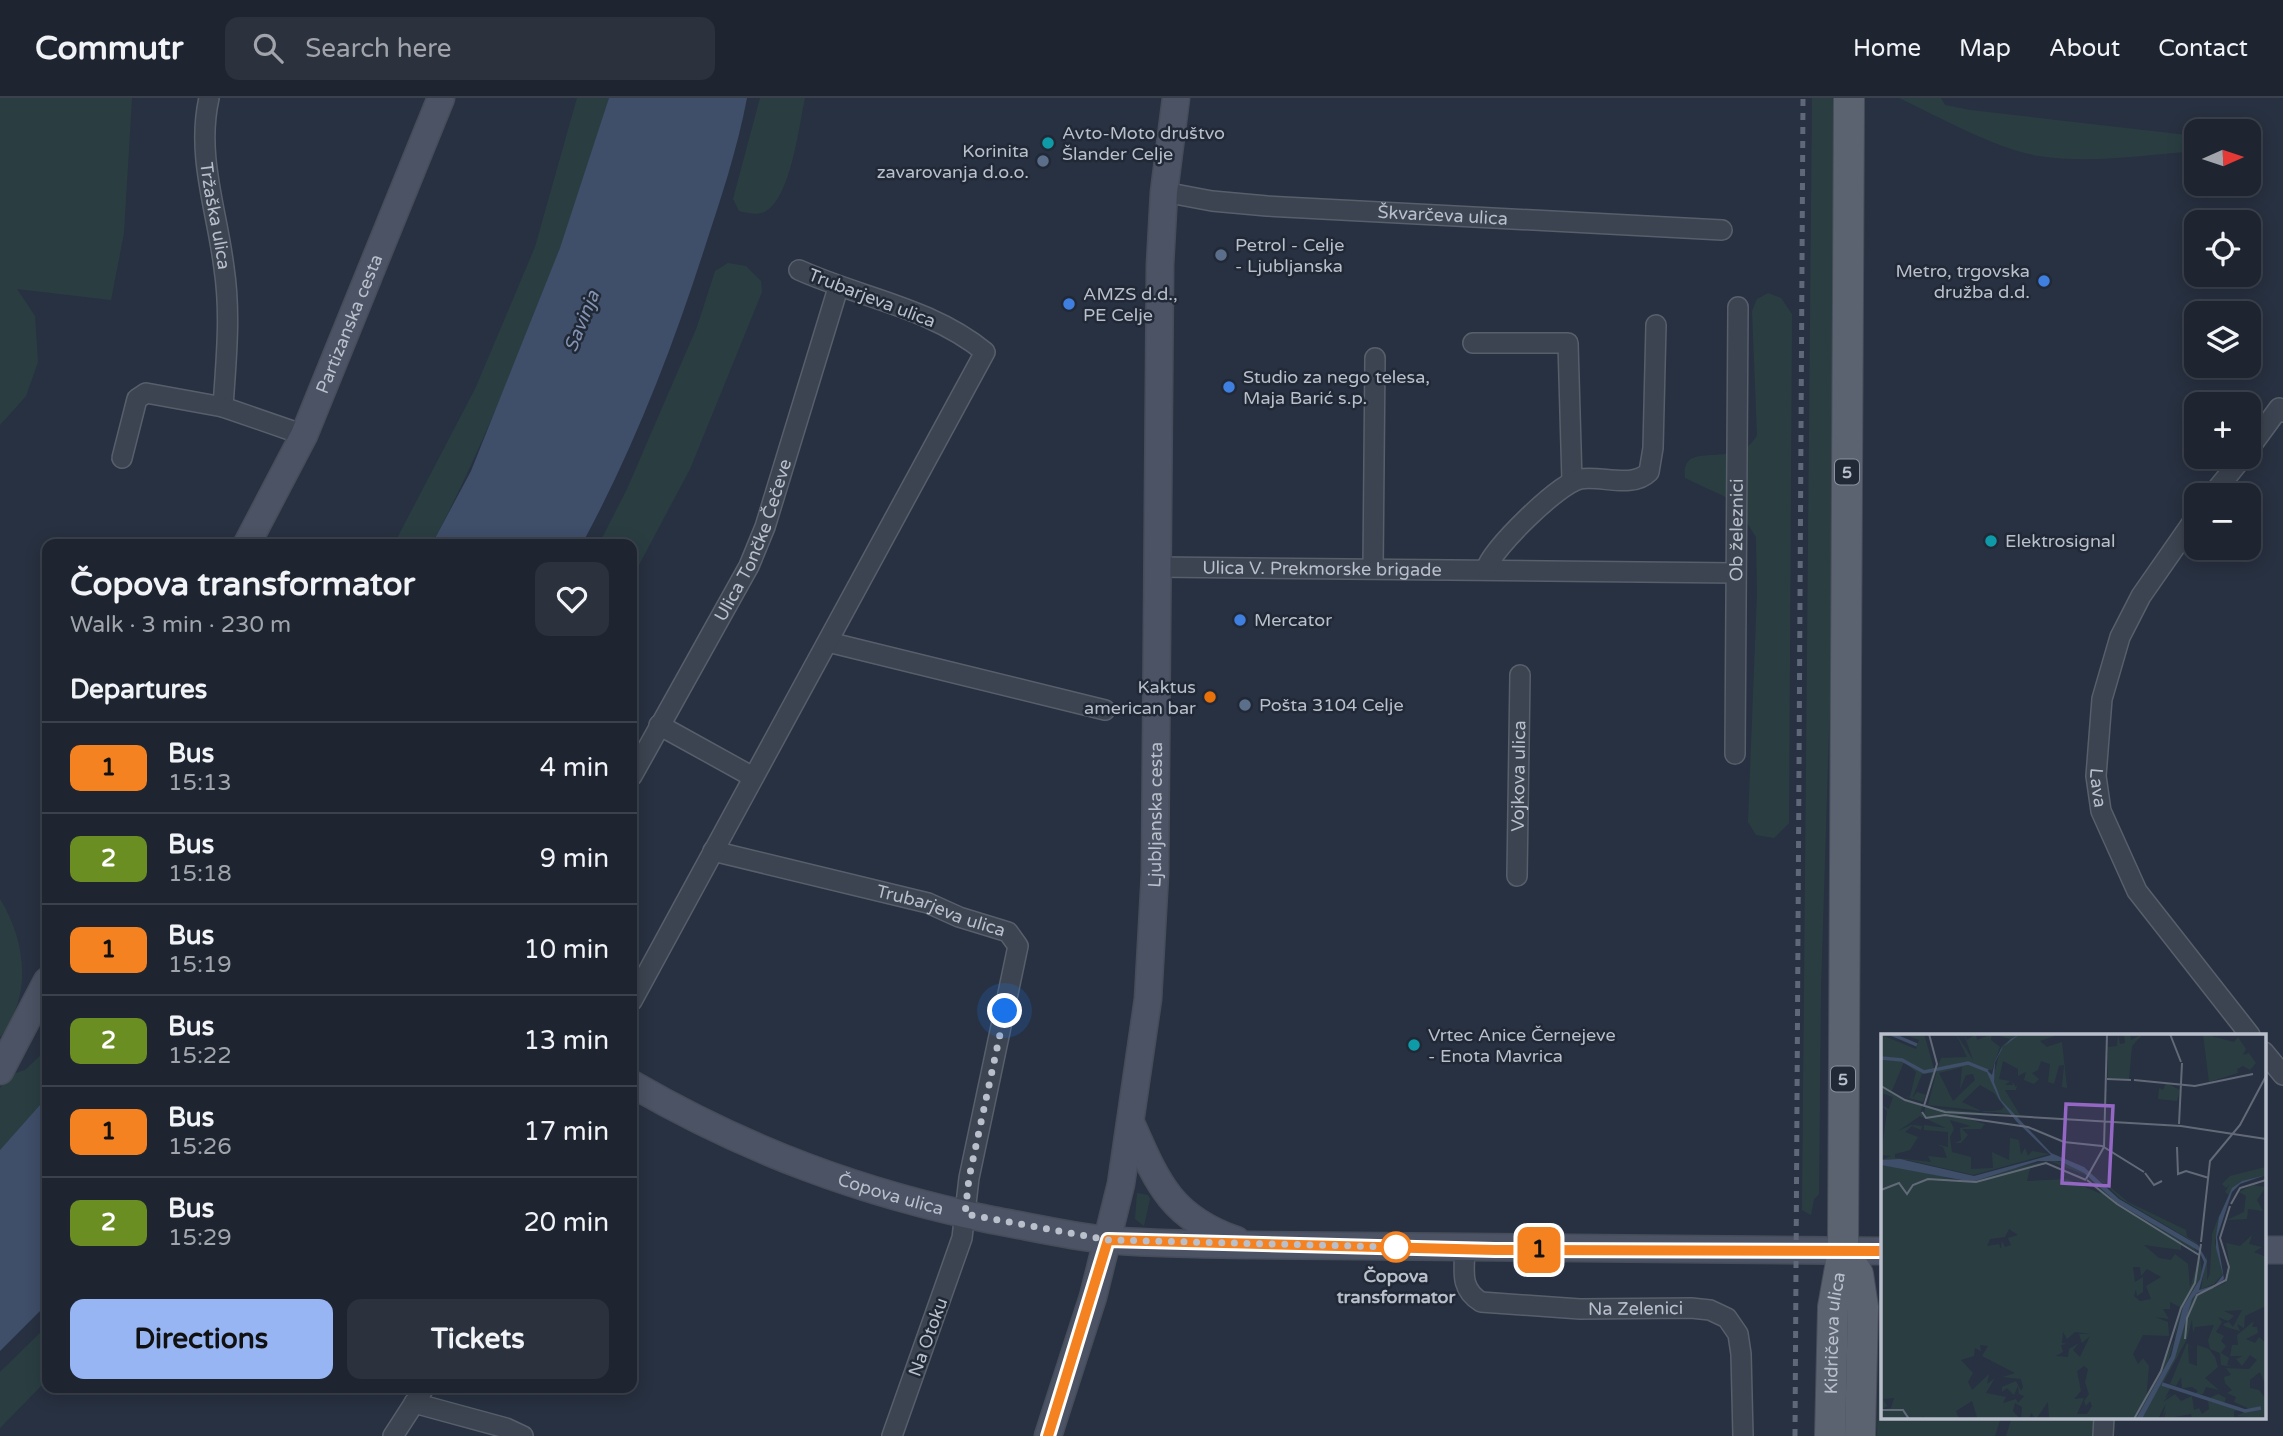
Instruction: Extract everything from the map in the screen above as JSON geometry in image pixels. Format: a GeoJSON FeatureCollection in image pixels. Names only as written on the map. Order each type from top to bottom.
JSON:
{"type":"FeatureCollection","features":[{"type":"Feature","properties":{"kind":"main road","name":"5"},"geometry":{"type":"LineString","coordinates":[[1843,1251],[1849,98]]}},
{"type":"Feature","properties":{"kind":"main road","name":"Kidričeva ulica"},"geometry":{"type":"LineString","coordinates":[[1830,1436],[1833,1307],[1843,1251]]}},
{"type":"Feature","properties":{"kind":"main road","name":"Kidričeva ulica"},"geometry":{"type":"LineString","coordinates":[[1843,1251],[1858,1274],[1863,1307],[1860,1436]]}},
{"type":"Feature","properties":{"kind":"street","name":"Tržaška ulica"},"geometry":{"type":"LineString","coordinates":[[209,98],[202,135],[208,186],[225,269],[227,334],[223,407]]}},
{"type":"Feature","properties":{"kind":"street","name":"Partizanska cesta"},"geometry":{"type":"LineString","coordinates":[[250,539],[304,435],[441,98]]}},
{"type":"Feature","properties":{"kind":"street","name":"Ljubljanska cesta"},"geometry":{"type":"LineString","coordinates":[[1048,1436],[1108,1240],[1131,1123],[1148,999],[1156,874],[1160,265],[1164,192],[1176,98]]}},
{"type":"Feature","properties":{"kind":"street","name":"Škvarčeva ulica"},"geometry":{"type":"LineString","coordinates":[[1164,192],[1212,201],[1267,206],[1722,230]]}},
{"type":"Feature","properties":{"kind":"street","name":"Trubarjeva ulica"},"geometry":{"type":"LineString","coordinates":[[637,992],[985,352],[971,340],[930,319],[838,288],[799,270]]}},
{"type":"Feature","properties":{"kind":"street","name":"Ulica Tončke Čečeve"},"geometry":{"type":"LineString","coordinates":[[637,767],[749,566],[765,527],[838,288]]}},
{"type":"Feature","properties":{"kind":"street","name":"Ob železnici"},"geometry":{"type":"LineString","coordinates":[[1735,754],[1738,307]]}},
{"type":"Feature","properties":{"kind":"street"},"geometry":{"type":"LineString","coordinates":[[1486,569],[1489,560],[1501,546],[1549,499],[1572,482],[1593,478],[1634,480],[1649,472],[1653,448],[1656,326]]}},
{"type":"Feature","properties":{"kind":"street"},"geometry":{"type":"LineString","coordinates":[[1473,343],[1568,344],[1572,482]]}},
{"type":"Feature","properties":{"kind":"street"},"geometry":{"type":"LineString","coordinates":[[1373,568],[1375,358]]}},
{"type":"Feature","properties":{"kind":"street"},"geometry":{"type":"LineString","coordinates":[[122,458],[138,399],[146,393],[223,407],[304,435]]}},
{"type":"Feature","properties":{"kind":"street"},"geometry":{"type":"LineString","coordinates":[[2261,434],[2282,407]]}},
{"type":"Feature","properties":{"kind":"street"},"geometry":{"type":"LineString","coordinates":[[2222,483],[2233,469]]}},
{"type":"Feature","properties":{"kind":"street","name":"Lava"},"geometry":{"type":"LineString","coordinates":[[2184,534],[2141,596],[2120,636],[2102,699],[2096,776],[2101,811],[2137,891],[2249,1034]]}},
{"type":"Feature","properties":{"kind":"street","name":"Ulica V. Prekmorske brigade"},"geometry":{"type":"LineString","coordinates":[[1158,567],[1735,573]]}},
{"type":"Feature","properties":{"kind":"street"},"geometry":{"type":"LineString","coordinates":[[828,642],[1105,710]]}},
{"type":"Feature","properties":{"kind":"street","name":"Vojkova ulica"},"geometry":{"type":"LineString","coordinates":[[1517,876],[1520,675]]}},
{"type":"Feature","properties":{"kind":"street"},"geometry":{"type":"LineString","coordinates":[[659,725],[753,777]]}},
{"type":"Feature","properties":{"kind":"street","name":"Trubarjeva ulica"},"geometry":{"type":"LineString","coordinates":[[713,851],[928,903],[960,917],[1008,932],[1014,937],[1018,946],[1017,958],[969,1178],[964,1226]]}},
{"type":"Feature","properties":{"kind":"street"},"geometry":{"type":"LineString","coordinates":[[0,1071],[42,991]]}},
{"type":"Feature","properties":{"kind":"street"},"geometry":{"type":"LineString","coordinates":[[2266,1054],[2283,1075]]}},
{"type":"Feature","properties":{"kind":"street","name":"Čopova ulica"},"geometry":{"type":"LineString","coordinates":[[637,1087],[721,1132],[790,1163],[964,1226],[1108,1240],[1251,1245],[1881,1251]]}},
{"type":"Feature","properties":{"kind":"street"},"geometry":{"type":"LineString","coordinates":[[1131,1123],[1163,1191],[1186,1214],[1212,1232],[1251,1245]]}},
{"type":"Feature","properties":{"kind":"street","name":"Na Otoku"},"geometry":{"type":"LineString","coordinates":[[892,1436],[964,1226]]}},
{"type":"Feature","properties":{"kind":"street","name":"Na Zelenici"},"geometry":{"type":"LineString","coordinates":[[1465,1249],[1464,1283],[1469,1294],[1481,1302],[1580,1309],[1691,1308],[1710,1310],[1727,1318],[1738,1334],[1741,1354],[1743,1436]]}},
{"type":"Feature","properties":{"kind":"street"},"geometry":{"type":"LineString","coordinates":[[393,1436],[419,1395],[523,1436]]}},
{"type":"Feature","properties":{"kind":"street"},"geometry":{"type":"LineString","coordinates":[[2103,1436],[2104,1418]]}},
{"type":"Feature","properties":{"kind":"green space"},"geometry":{"type":"Polygon","coordinates":[[[0,98],[132,98],[124,233],[111,300],[17,289],[35,316],[38,362],[26,396],[0,425],[0,98]]]}},
{"type":"Feature","properties":{"kind":"green space"},"geometry":{"type":"Polygon","coordinates":[[[577,98],[609,98],[578,201],[476,454],[434,539],[397,539],[475,389],[535,247],[577,98]]]}},
{"type":"Feature","properties":{"kind":"green space"},"geometry":{"type":"Polygon","coordinates":[[[760,98],[805,98],[793,159],[782,191],[766,211],[752,214],[739,211],[733,199],[760,98]]]}},
{"type":"Feature","properties":{"kind":"green space"},"geometry":{"type":"Polygon","coordinates":[[[1812,98],[1836,98],[1833,602],[1821,988],[1819,1194],[1814,1199],[1811,1215],[1802,1210],[1812,98]]]}},
{"type":"Feature","properties":{"kind":"green space"},"geometry":{"type":"Polygon","coordinates":[[[1899,98],[1941,98],[1945,105],[1970,110],[2184,135],[2184,152],[2098,159],[2039,156],[1986,140],[1899,98]]]}},
{"type":"Feature","properties":{"kind":"green space"},"geometry":{"type":"Polygon","coordinates":[[[728,263],[746,266],[761,281],[762,292],[690,469],[637,569],[637,539],[602,539],[627,489],[697,327],[715,271],[728,263]]]}},
{"type":"Feature","properties":{"kind":"green space"},"geometry":{"type":"Polygon","coordinates":[[[1768,293],[1781,298],[1792,314],[1789,823],[1774,838],[1756,835],[1748,822],[1757,594],[1756,537],[1732,500],[1685,478],[1686,466],[1691,459],[1737,452],[1748,446],[1757,435],[1752,311],[1757,299],[1768,293]]]}},
{"type":"Feature","properties":{"kind":"green space"},"geometry":{"type":"Polygon","coordinates":[[[0,899],[14,927],[22,974],[17,1005],[0,1037],[0,899]]]}},
{"type":"Feature","properties":{"kind":"green space"},"geometry":{"type":"Polygon","coordinates":[[[42,1054],[42,1103],[0,1150],[0,1088],[10,1075],[25,1070],[42,1054]]]}},
{"type":"Feature","properties":{"kind":"green space"},"geometry":{"type":"Polygon","coordinates":[[[1137,1193],[1148,1195],[1150,1199],[1144,1226],[1135,1219],[1137,1193]]]}},
{"type":"Feature","properties":{"kind":"green space"},"geometry":{"type":"Polygon","coordinates":[[[42,1331],[42,1385],[0,1428],[0,1372],[42,1331]]]}},
{"type":"Feature","properties":{"kind":"green space"},"geometry":{"type":"Polygon","coordinates":[[[1881,1334],[1881,1418],[2001,1418],[1995,1436],[1877,1436],[1881,1334]]]}},
{"type":"Feature","properties":{"kind":"green space"},"geometry":{"type":"Polygon","coordinates":[[[2012,1418],[2098,1418],[2098,1436],[2006,1436],[2012,1418]]]}},
{"type":"Feature","properties":{"kind":"water","name":"Savinja"},"geometry":{"type":"Polygon","coordinates":[[[609,98],[747,98],[716,214],[678,327],[618,474],[585,539],[435,539],[471,471],[560,248],[609,98]]]}},
{"type":"Feature","properties":{"kind":"water"},"geometry":{"type":"Polygon","coordinates":[[[42,1103],[42,1309],[0,1351],[0,1150],[42,1103]]]}},
{"type":"Feature","properties":{"kind":"railway"},"geometry":{"type":"LineString","coordinates":[[1795,1436],[1803,98]]}},
{"type":"Feature","properties":{"kind":"bus line","name":"1"},"geometry":{"type":"LineString","coordinates":[[1048,1436],[1093,1297],[1108,1240],[1495,1250],[1881,1251]]}},
{"type":"Feature","properties":{"kind":"place","name":"Avto-Moto društvo Šlander Celje"},"geometry":{"type":"Point","coordinates":[1048,143]}},
{"type":"Feature","properties":{"kind":"place","name":"Korinita zavarovanja d.o.o."},"geometry":{"type":"Point","coordinates":[1043,161]}},
{"type":"Feature","properties":{"kind":"place","name":"Petrol - Celje - Ljubljanska"},"geometry":{"type":"Point","coordinates":[1221,255]}},
{"type":"Feature","properties":{"kind":"place","name":"Metro, trgovska družba d.d."},"geometry":{"type":"Point","coordinates":[2044,281]}},
{"type":"Feature","properties":{"kind":"place","name":"AMZS d.d., PE Celje"},"geometry":{"type":"Point","coordinates":[1069,304]}},
{"type":"Feature","properties":{"kind":"place","name":"Studio za nego telesa, Maja Barić s.p."},"geometry":{"type":"Point","coordinates":[1229,387]}},
{"type":"Feature","properties":{"kind":"place","name":"Elektrosignal"},"geometry":{"type":"Point","coordinates":[1991,541]}},
{"type":"Feature","properties":{"kind":"place","name":"Mercator"},"geometry":{"type":"Point","coordinates":[1240,620]}},
{"type":"Feature","properties":{"kind":"place","name":"Kaktus american bar"},"geometry":{"type":"Point","coordinates":[1210,697]}},
{"type":"Feature","properties":{"kind":"place","name":"Pošta 3104 Celje"},"geometry":{"type":"Point","coordinates":[1245,705]}},
{"type":"Feature","properties":{"kind":"place","name":"Vrtec Anice Černejeve - Enota Mavrica"},"geometry":{"type":"Point","coordinates":[1414,1045]}},
{"type":"Feature","properties":{"kind":"place","name":"Čopova transformator"},"geometry":{"type":"Point","coordinates":[1396,1247]}},
{"type":"Feature","properties":{"kind":"route"},"geometry":{"type":"LineString","coordinates":[[1005,1011],[969,1178],[965,1214],[1063,1234],[1108,1240],[1396,1247]]}}]}
